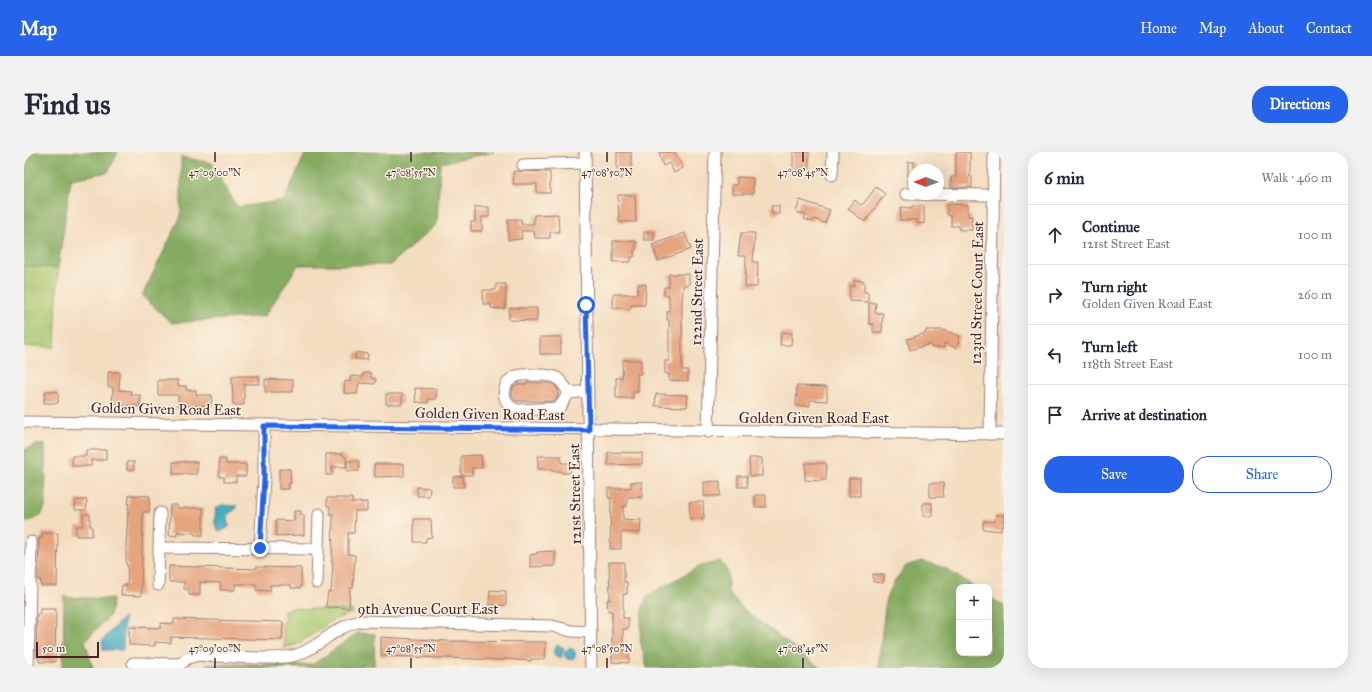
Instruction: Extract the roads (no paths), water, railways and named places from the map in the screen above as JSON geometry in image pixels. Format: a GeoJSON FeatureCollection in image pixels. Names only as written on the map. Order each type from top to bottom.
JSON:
{"type":"FeatureCollection","features":[{"type":"Feature","properties":{"kind":"street","name":"122nd Street East"},"geometry":{"type":"LineString","coordinates":[[708,432],[715,152]]}},
{"type":"Feature","properties":{"kind":"street"},"geometry":{"type":"LineString","coordinates":[[832,175],[833,152]]}},
{"type":"Feature","properties":{"kind":"street","name":"123rd Street Court East"},"geometry":{"type":"LineString","coordinates":[[990,434],[994,152]]}},
{"type":"Feature","properties":{"kind":"street"},"geometry":{"type":"LineString","coordinates":[[523,165],[585,157]]}},
{"type":"Feature","properties":{"kind":"street","name":"121st Street East"},"geometry":{"type":"LineString","coordinates":[[585,157],[591,668]]}},
{"type":"Feature","properties":{"kind":"street"},"geometry":{"type":"LineString","coordinates":[[906,194],[994,195]]}},
{"type":"Feature","properties":{"kind":"street"},"geometry":{"type":"LineString","coordinates":[[544,375],[556,377],[569,393],[559,408],[518,410],[513,409],[507,403],[504,391],[506,385],[517,376],[544,375]]}},
{"type":"Feature","properties":{"kind":"street"},"geometry":{"type":"LineString","coordinates":[[569,393],[588,391]]}},
{"type":"Feature","properties":{"kind":"street","name":"Golden Given Road East"},"geometry":{"type":"LineString","coordinates":[[24,422],[708,432],[1004,434]]}},
{"type":"Feature","properties":{"kind":"street"},"geometry":{"type":"LineString","coordinates":[[260,548],[264,478],[264,426]]}},
{"type":"Feature","properties":{"kind":"street"},"geometry":{"type":"LineString","coordinates":[[158,585],[160,512]]}},
{"type":"Feature","properties":{"kind":"street"},"geometry":{"type":"LineString","coordinates":[[317,583],[319,514]]}},
{"type":"Feature","properties":{"kind":"street"},"geometry":{"type":"LineString","coordinates":[[28,667],[27,604],[31,542]]}},
{"type":"Feature","properties":{"kind":"street"},"geometry":{"type":"LineString","coordinates":[[160,548],[317,549]]}},
{"type":"Feature","properties":{"kind":"street","name":"9th Avenue Court East"},"geometry":{"type":"LineString","coordinates":[[133,662],[180,664],[188,658],[198,656],[277,658],[298,654],[309,649],[340,628],[361,621],[552,626],[571,631],[590,632]]}},
{"type":"Feature","properties":{"kind":"water"},"geometry":{"type":"Polygon","coordinates":[[[222,505],[237,506],[237,508],[228,515],[229,527],[219,532],[215,524],[215,514],[216,508],[222,505]]]}},
{"type":"Feature","properties":{"kind":"water"},"geometry":{"type":"Polygon","coordinates":[[[124,617],[123,650],[103,650],[102,641],[124,617]]]}},
{"type":"Feature","properties":{"kind":"water"},"geometry":{"type":"Polygon","coordinates":[[[557,645],[564,648],[561,658],[555,656],[553,649],[557,645]]]}},
{"type":"Feature","properties":{"kind":"water"},"geometry":{"type":"Polygon","coordinates":[[[568,649],[572,649],[574,650],[574,658],[568,659],[565,656],[565,652],[568,649]]]}}]}
